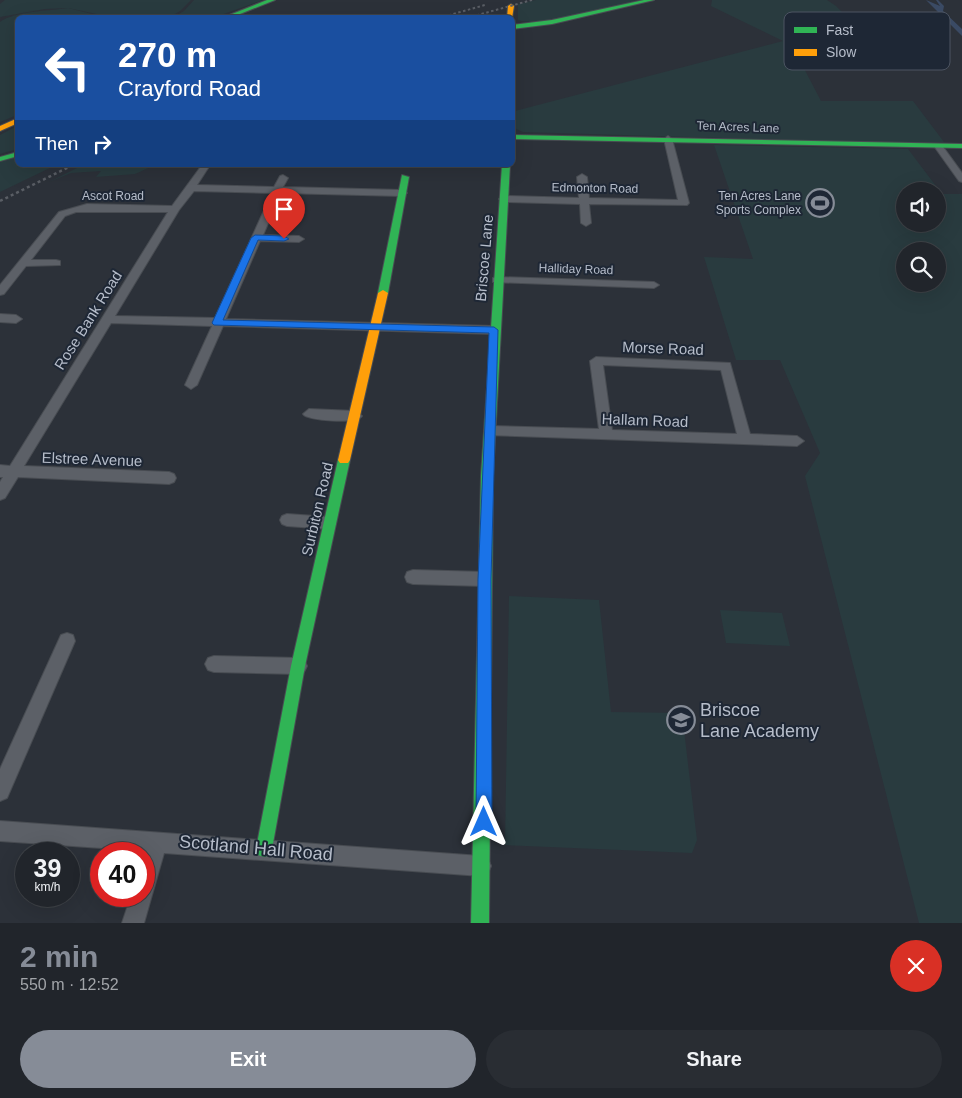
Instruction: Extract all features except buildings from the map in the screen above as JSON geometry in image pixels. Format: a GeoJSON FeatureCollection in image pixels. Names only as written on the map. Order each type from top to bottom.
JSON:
{"type":"FeatureCollection","features":[{"type":"Feature","properties":{"kind":"street"},"geometry":{"type":"LineString","coordinates":[[232,15],[272,0]]}},
{"type":"Feature","properties":{"kind":"street"},"geometry":{"type":"LineString","coordinates":[[515,26],[552,22],[651,0]]}},
{"type":"Feature","properties":{"kind":"street"},"geometry":{"type":"LineString","coordinates":[[0,129],[15,122]]}},
{"type":"Feature","properties":{"kind":"street","name":"Ten Acres Lane"},"geometry":{"type":"LineString","coordinates":[[515,137],[962,146]]}},
{"type":"Feature","properties":{"kind":"street","name":"Edmonton Road"},"geometry":{"type":"LineString","coordinates":[[504,199],[684,203],[668,139]]}},
{"type":"Feature","properties":{"kind":"street"},"geometry":{"type":"LineString","coordinates":[[938,146],[962,179]]}},
{"type":"Feature","properties":{"kind":"street"},"geometry":{"type":"LineString","coordinates":[[0,159],[15,155]]}},
{"type":"Feature","properties":{"kind":"street","name":"Rose Bank Road"},"geometry":{"type":"LineString","coordinates":[[0,494],[6,472],[175,209],[205,167]]}},
{"type":"Feature","properties":{"kind":"street","name":"Briscoe Lane"},"geometry":{"type":"LineString","coordinates":[[480,923],[484,822],[484,579],[494,330],[506,167]]}},
{"type":"Feature","properties":{"kind":"street"},"geometry":{"type":"LineString","coordinates":[[582,176],[586,223]]}},
{"type":"Feature","properties":{"kind":"street","name":"Surbiton Road"},"geometry":{"type":"LineString","coordinates":[[264,850],[298,666],[329,523],[376,327],[405,177]]}},
{"type":"Feature","properties":{"kind":"street"},"geometry":{"type":"LineString","coordinates":[[192,385],[217,323],[282,178]]}},
{"type":"Feature","properties":{"kind":"street"},"geometry":{"type":"LineString","coordinates":[[191,188],[402,193]]}},
{"type":"Feature","properties":{"kind":"street","name":"Ascot Road"},"geometry":{"type":"LineString","coordinates":[[0,292],[62,214],[87,206],[175,209]]}},
{"type":"Feature","properties":{"kind":"street"},"geometry":{"type":"LineString","coordinates":[[255,238],[299,239]]}},
{"type":"Feature","properties":{"kind":"street"},"geometry":{"type":"LineString","coordinates":[[23,262],[56,263]]}},
{"type":"Feature","properties":{"kind":"street","name":"Halliday Road"},"geometry":{"type":"LineString","coordinates":[[497,280],[654,285]]}},
{"type":"Feature","properties":{"kind":"street"},"geometry":{"type":"LineString","coordinates":[[0,318],[16,319]]}},
{"type":"Feature","properties":{"kind":"street"},"geometry":{"type":"LineString","coordinates":[[106,319],[494,330]]}},
{"type":"Feature","properties":{"kind":"street","name":"Morse Road"},"geometry":{"type":"LineString","coordinates":[[606,435],[596,361],[726,366],[745,440]]}},
{"type":"Feature","properties":{"kind":"street"},"geometry":{"type":"LineString","coordinates":[[309,414],[355,416]]}},
{"type":"Feature","properties":{"kind":"street","name":"Hallam Road"},"geometry":{"type":"LineString","coordinates":[[491,430],[797,442]]}},
{"type":"Feature","properties":{"kind":"street","name":"Elstree Avenue"},"geometry":{"type":"LineString","coordinates":[[6,472],[169,478]]}},
{"type":"Feature","properties":{"kind":"street"},"geometry":{"type":"LineString","coordinates":[[287,520],[329,523]]}},
{"type":"Feature","properties":{"kind":"street"},"geometry":{"type":"LineString","coordinates":[[413,577],[484,579]]}},
{"type":"Feature","properties":{"kind":"street"},"geometry":{"type":"LineString","coordinates":[[0,791],[67,641]]}},
{"type":"Feature","properties":{"kind":"street"},"geometry":{"type":"LineString","coordinates":[[214,664],[298,666]]}},
{"type":"Feature","properties":{"kind":"street","name":"Scotland Hall Road"},"geometry":{"type":"LineString","coordinates":[[0,831],[158,840],[481,866]]}},
{"type":"Feature","properties":{"kind":"street"},"geometry":{"type":"LineString","coordinates":[[155,850],[158,840]]}},
{"type":"Feature","properties":{"kind":"street"},"geometry":{"type":"LineString","coordinates":[[133,923],[138,907]]}},
{"type":"Feature","properties":{"kind":"shaded area"},"geometry":{"type":"Polygon","coordinates":[[[5,0],[191,0],[173,15],[101,15],[68,8],[45,9],[0,17],[0,4],[5,0]]]}},
{"type":"Feature","properties":{"kind":"shaded area"},"geometry":{"type":"Polygon","coordinates":[[[194,0],[263,0],[221,15],[177,15],[184,11],[194,0]]]}},
{"type":"Feature","properties":{"kind":"shaded area"},"geometry":{"type":"Polygon","coordinates":[[[536,0],[640,0],[558,19],[528,22],[518,20],[518,4],[536,0]]]}},
{"type":"Feature","properties":{"kind":"shaded area"},"geometry":{"type":"Polygon","coordinates":[[[712,0],[827,0],[842,12],[784,12],[784,70],[805,70],[821,101],[913,101],[944,142],[884,143],[523,132],[515,128],[515,111],[783,41],[711,6],[712,0]]]}},
{"type":"Feature","properties":{"kind":"shaded area"},"geometry":{"type":"Polygon","coordinates":[[[68,8],[96,15],[18,15],[68,8]]]}},
{"type":"Feature","properties":{"kind":"shaded area"},"geometry":{"type":"Polygon","coordinates":[[[14,16],[15,116],[0,122],[0,22],[14,16]]]}},
{"type":"Feature","properties":{"kind":"shaded area"},"geometry":{"type":"Polygon","coordinates":[[[15,127],[15,150],[0,154],[0,135],[15,127]]]}},
{"type":"Feature","properties":{"kind":"shaded area"},"geometry":{"type":"Polygon","coordinates":[[[714,145],[908,149],[933,182],[896,182],[896,232],[946,232],[946,194],[962,194],[962,923],[919,923],[805,476],[820,453],[780,360],[736,360],[704,257],[753,259],[714,145]]]}},
{"type":"Feature","properties":{"kind":"shaded area"},"geometry":{"type":"Polygon","coordinates":[[[15,158],[15,167],[52,167],[0,192],[0,162],[15,158]]]}},
{"type":"Feature","properties":{"kind":"shaded area"},"geometry":{"type":"Polygon","coordinates":[[[79,167],[151,167],[135,174],[96,177],[101,171],[71,173],[49,182],[79,167]]]}},
{"type":"Feature","properties":{"kind":"shaded area"},"geometry":{"type":"Polygon","coordinates":[[[509,596],[599,600],[611,712],[682,713],[697,840],[692,853],[505,845],[509,596]]]}},
{"type":"Feature","properties":{"kind":"shaded area"},"geometry":{"type":"Polygon","coordinates":[[[720,610],[782,613],[790,646],[726,643],[720,610]]]}},
{"type":"Feature","properties":{"kind":"water"},"geometry":{"type":"Polygon","coordinates":[[[926,0],[940,6],[936,0],[938,0],[944,6],[944,12],[938,12],[926,0]]]}},
{"type":"Feature","properties":{"kind":"water"},"geometry":{"type":"Polygon","coordinates":[[[950,18],[962,29],[962,36],[950,24],[950,18]]]}},
{"type":"Feature","properties":{"kind":"railway"},"geometry":{"type":"LineString","coordinates":[[478,15],[532,0]]}},
{"type":"Feature","properties":{"kind":"railway"},"geometry":{"type":"LineString","coordinates":[[450,15],[485,5]]}},
{"type":"Feature","properties":{"kind":"railway"},"geometry":{"type":"LineString","coordinates":[[0,201],[69,167]]}},
{"type":"Feature","properties":{"kind":"traffic: fast"},"geometry":{"type":"LineString","coordinates":[[232,15],[272,0]]}},
{"type":"Feature","properties":{"kind":"traffic: fast"},"geometry":{"type":"LineString","coordinates":[[515,27],[552,22],[651,0]]}},
{"type":"Feature","properties":{"kind":"traffic: fast"},"geometry":{"type":"LineString","coordinates":[[515,137],[962,146]]}},
{"type":"Feature","properties":{"kind":"traffic: fast"},"geometry":{"type":"LineString","coordinates":[[0,159],[15,155]]}},
{"type":"Feature","properties":{"kind":"traffic: fast"},"geometry":{"type":"LineString","coordinates":[[480,923],[487,476],[506,167]]}},
{"type":"Feature","properties":{"kind":"traffic: fast"},"geometry":{"type":"LineString","coordinates":[[383,293],[405,177]]}},
{"type":"Feature","properties":{"kind":"traffic: fast"},"geometry":{"type":"LineString","coordinates":[[264,849],[298,666],[344,460]]}},
{"type":"Feature","properties":{"kind":"traffic: slow"},"geometry":{"type":"LineString","coordinates":[[510,15],[511,6]]}},
{"type":"Feature","properties":{"kind":"traffic: slow"},"geometry":{"type":"LineString","coordinates":[[0,129],[15,122]]}},
{"type":"Feature","properties":{"kind":"traffic: slow"},"geometry":{"type":"LineString","coordinates":[[344,460],[383,293]]}},
{"type":"Feature","properties":{"kind":"place","name":"Ten Acres Lane Sports Complex"},"geometry":{"type":"Point","coordinates":[820,203]}},
{"type":"Feature","properties":{"kind":"place","name":"Briscoe Lane Academy"},"geometry":{"type":"Point","coordinates":[681,720]}},
{"type":"Feature","properties":{"kind":"route"},"geometry":{"type":"LineString","coordinates":[[284,239],[255,238],[217,323],[494,330],[484,579],[484,822]]}}]}
